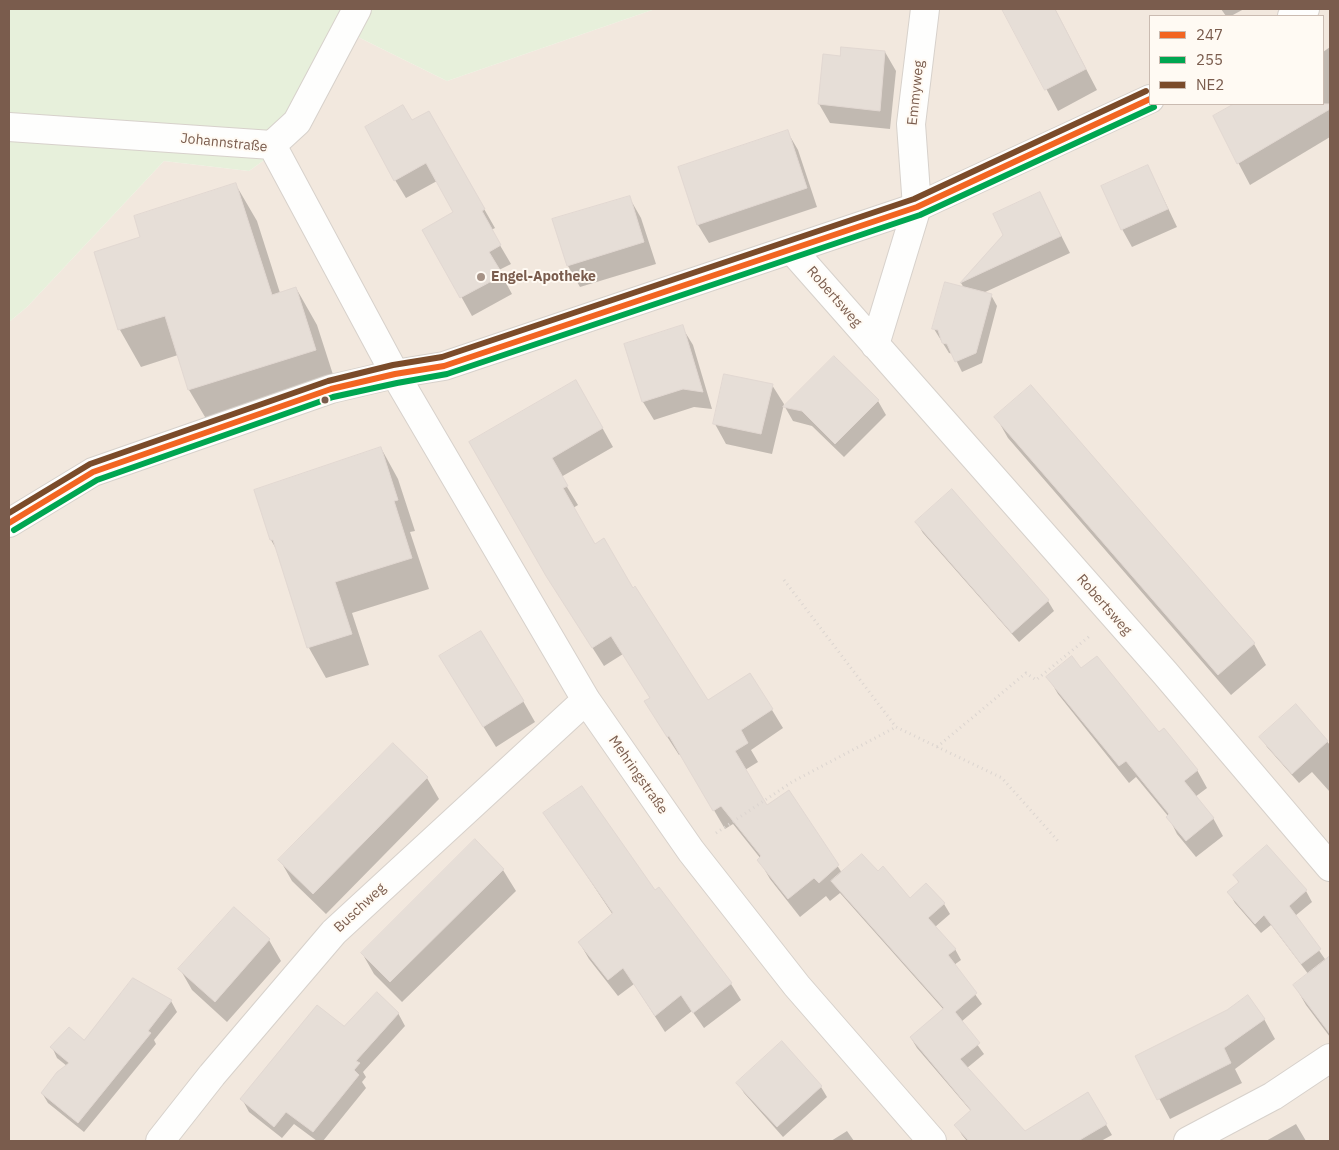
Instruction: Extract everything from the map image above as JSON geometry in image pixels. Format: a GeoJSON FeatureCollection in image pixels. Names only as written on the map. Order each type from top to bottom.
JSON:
{"type":"FeatureCollection","features":[{"type":"Feature","properties":{"kind":"street"},"geometry":{"type":"LineString","coordinates":[[272,145],[297,122],[357,9]]}},
{"type":"Feature","properties":{"kind":"street","name":"Emmyweg"},"geometry":{"type":"LineString","coordinates":[[917,207],[911,124],[925,9]]}},
{"type":"Feature","properties":{"kind":"street"},"geometry":{"type":"LineString","coordinates":[[1294,15],[1305,9]]}},
{"type":"Feature","properties":{"kind":"street"},"geometry":{"type":"LineString","coordinates":[[9,523],[93,472],[331,390],[395,374],[444,366],[917,207],[1149,99]]}},
{"type":"Feature","properties":{"kind":"street","name":"Johannstraße"},"geometry":{"type":"LineString","coordinates":[[9,127],[272,145],[395,374]]}},
{"type":"Feature","properties":{"kind":"street","name":"Robertsweg"},"geometry":{"type":"LineString","coordinates":[[875,345],[917,207]]}},
{"type":"Feature","properties":{"kind":"street","name":"Robertsweg"},"geometry":{"type":"LineString","coordinates":[[792,250],[1114,616],[1330,867]]}},
{"type":"Feature","properties":{"kind":"street","name":"Mehringstraße"},"geometry":{"type":"LineString","coordinates":[[395,374],[586,700],[691,851],[796,986],[932,1141]]}},
{"type":"Feature","properties":{"kind":"street","name":"Buschweg"},"geometry":{"type":"LineString","coordinates":[[160,1141],[212,1075],[334,932],[586,700]]}},
{"type":"Feature","properties":{"kind":"street"},"geometry":{"type":"LineString","coordinates":[[1188,1141],[1273,1096],[1330,1058]]}},
{"type":"Feature","properties":{"kind":"path"},"geometry":{"type":"LineString","coordinates":[[784,580],[896,727],[1002,778],[1058,841]]}},
{"type":"Feature","properties":{"kind":"path"},"geometry":{"type":"LineString","coordinates":[[937,747],[1026,673],[1036,680],[1114,616]]}},
{"type":"Feature","properties":{"kind":"path"},"geometry":{"type":"LineString","coordinates":[[691,851],[792,782],[896,727]]}},
{"type":"Feature","properties":{"kind":"shaded area"},"geometry":{"type":"Polygon","coordinates":[[[655,9],[1330,9],[1330,1141],[9,1141],[9,322],[27,307],[164,161],[249,171],[309,128],[352,34],[447,81],[655,9]]]}},
{"type":"Feature","properties":{"kind":"green space"},"geometry":{"type":"Polygon","coordinates":[[[9,9],[655,9],[447,81],[352,34],[309,128],[249,171],[164,161],[27,307],[9,322],[9,9]]]}},
{"type":"Feature","properties":{"kind":"building"},"geometry":{"type":"Polygon","coordinates":[[[1002,9],[1055,9],[1086,69],[1045,90],[1002,9]]]}},
{"type":"Feature","properties":{"kind":"building"},"geometry":{"type":"Polygon","coordinates":[[[841,47],[885,51],[880,111],[818,104],[823,54],[840,56],[841,47]]]}},
{"type":"Feature","properties":{"kind":"building"},"geometry":{"type":"Polygon","coordinates":[[[1330,104],[1330,109],[1237,164],[1213,116],[1232,105],[1330,104]]]}},
{"type":"Feature","properties":{"kind":"building"},"geometry":{"type":"Polygon","coordinates":[[[403,105],[412,120],[429,111],[485,209],[482,211],[501,245],[489,252],[503,275],[460,298],[422,230],[453,212],[426,163],[394,181],[365,127],[403,105]]]}},
{"type":"Feature","properties":{"kind":"building"},"geometry":{"type":"Polygon","coordinates":[[[788,130],[807,188],[697,225],[678,167],[788,130]]]}},
{"type":"Feature","properties":{"kind":"building"},"geometry":{"type":"Polygon","coordinates":[[[1148,165],[1168,209],[1121,230],[1101,186],[1148,165]]]}},
{"type":"Feature","properties":{"kind":"building"},"geometry":{"type":"Polygon","coordinates":[[[236,183],[272,295],[296,287],[316,350],[188,390],[165,316],[118,330],[94,252],[140,237],[134,216],[236,183]]]}},
{"type":"Feature","properties":{"kind":"building"},"geometry":{"type":"Polygon","coordinates":[[[1040,192],[1061,236],[960,283],[1003,235],[993,214],[1040,192]]]}},
{"type":"Feature","properties":{"kind":"building"},"geometry":{"type":"Polygon","coordinates":[[[630,196],[644,242],[567,266],[552,219],[630,196]]]}},
{"type":"Feature","properties":{"kind":"building"},"geometry":{"type":"Polygon","coordinates":[[[945,282],[992,294],[976,353],[955,362],[947,344],[942,343],[938,330],[932,329],[945,282]]]}},
{"type":"Feature","properties":{"kind":"building"},"geometry":{"type":"Polygon","coordinates":[[[683,325],[703,392],[683,389],[642,402],[624,344],[683,325]]]}},
{"type":"Feature","properties":{"kind":"building"},"geometry":{"type":"Polygon","coordinates":[[[834,356],[879,400],[835,444],[802,411],[783,407],[834,356]]]}},
{"type":"Feature","properties":{"kind":"building"},"geometry":{"type":"Polygon","coordinates":[[[724,374],[773,384],[761,434],[713,424],[724,374]]]}},
{"type":"Feature","properties":{"kind":"building"},"geometry":{"type":"Polygon","coordinates":[[[576,380],[603,428],[552,458],[568,486],[563,488],[595,544],[604,538],[633,588],[635,586],[708,700],[750,673],[773,709],[741,730],[748,743],[735,751],[767,805],[789,790],[839,865],[819,883],[814,878],[788,899],[757,860],[761,856],[721,806],[713,811],[669,736],[667,737],[644,701],[650,698],[611,636],[592,648],[546,576],[469,442],[576,380]]]}},
{"type":"Feature","properties":{"kind":"building"},"geometry":{"type":"Polygon","coordinates":[[[1031,385],[1255,643],[1218,675],[994,417],[1031,385]]]}},
{"type":"Feature","properties":{"kind":"building"},"geometry":{"type":"Polygon","coordinates":[[[381,447],[398,500],[394,501],[412,558],[335,582],[352,634],[307,648],[273,540],[270,540],[254,490],[381,447]]]}},
{"type":"Feature","properties":{"kind":"building"},"geometry":{"type":"Polygon","coordinates":[[[952,489],[1049,600],[1012,633],[915,522],[952,489]]]}},
{"type":"Feature","properties":{"kind":"building"},"geometry":{"type":"Polygon","coordinates":[[[481,631],[524,701],[483,727],[439,656],[481,631]]]}},
{"type":"Feature","properties":{"kind":"building"},"geometry":{"type":"Polygon","coordinates":[[[1072,656],[1081,668],[1097,656],[1159,732],[1164,728],[1198,770],[1184,781],[1214,818],[1186,841],[1166,817],[1169,814],[1126,761],[1119,766],[1046,677],[1072,656]]]}},
{"type":"Feature","properties":{"kind":"building"},"geometry":{"type":"Polygon","coordinates":[[[1296,704],[1328,741],[1292,774],[1259,737],[1296,704]]]}},
{"type":"Feature","properties":{"kind":"building"},"geometry":{"type":"Polygon","coordinates":[[[393,743],[428,777],[313,894],[278,860],[393,743]]]}},
{"type":"Feature","properties":{"kind":"building"},"geometry":{"type":"Polygon","coordinates":[[[582,786],[655,890],[659,887],[732,983],[693,1013],[681,995],[655,1016],[623,968],[608,980],[578,942],[613,913],[543,813],[582,786]]]}},
{"type":"Feature","properties":{"kind":"building"},"geometry":{"type":"Polygon","coordinates":[[[475,839],[504,869],[390,982],[361,953],[475,839]]]}},
{"type":"Feature","properties":{"kind":"building"},"geometry":{"type":"Polygon","coordinates":[[[1267,845],[1307,890],[1289,906],[1321,949],[1301,964],[1264,915],[1255,924],[1227,892],[1239,882],[1233,875],[1267,845]]]}},
{"type":"Feature","properties":{"kind":"building"},"geometry":{"type":"Polygon","coordinates":[[[862,854],[878,871],[883,866],[910,898],[926,883],[945,903],[928,918],[956,949],[948,955],[977,993],[955,1012],[980,1043],[960,1059],[1025,1131],[1088,1092],[1107,1124],[1078,1141],[969,1141],[954,1125],[971,1110],[910,1037],[944,1008],[831,881],[862,854]]]}},
{"type":"Feature","properties":{"kind":"building"},"geometry":{"type":"Polygon","coordinates":[[[234,907],[270,939],[215,1002],[178,969],[234,907]]]}},
{"type":"Feature","properties":{"kind":"building"},"geometry":{"type":"Polygon","coordinates":[[[1330,956],[1330,1034],[1293,985],[1330,956]]]}},
{"type":"Feature","properties":{"kind":"building"},"geometry":{"type":"Polygon","coordinates":[[[133,978],[172,1000],[148,1031],[151,1033],[78,1123],[41,1093],[57,1072],[69,1063],[50,1047],[69,1027],[84,1040],[133,978]]]}},
{"type":"Feature","properties":{"kind":"building"},"geometry":{"type":"Polygon","coordinates":[[[377,992],[399,1013],[356,1061],[360,1063],[354,1070],[359,1075],[313,1132],[286,1112],[274,1127],[240,1099],[317,1005],[344,1026],[377,992]]]}},
{"type":"Feature","properties":{"kind":"building"},"geometry":{"type":"Polygon","coordinates":[[[1248,995],[1265,1019],[1224,1048],[1231,1063],[1157,1100],[1135,1056],[1227,1010],[1248,995]]]}},
{"type":"Feature","properties":{"kind":"building"},"geometry":{"type":"Polygon","coordinates":[[[782,1041],[822,1086],[777,1127],[736,1083],[782,1041]]]}},
{"type":"Feature","properties":{"kind":"transit line","name":"NE2"},"geometry":{"type":"LineString","coordinates":[[9,513],[90,464],[328,381],[393,365],[442,357],[914,199],[1146,91]]}},
{"type":"Feature","properties":{"kind":"transit line","name":"247"},"geometry":{"type":"LineString","coordinates":[[9,523],[93,472],[331,389],[395,374],[444,366],[917,207],[1149,99]]}},
{"type":"Feature","properties":{"kind":"transit line","name":"255"},"geometry":{"type":"LineString","coordinates":[[14,530],[97,480],[333,397],[447,374],[920,215],[1154,107]]}},
{"type":"Feature","properties":{"kind":"place","name":"Engel-Apotheke"},"geometry":{"type":"Point","coordinates":[481,277]}}]}
